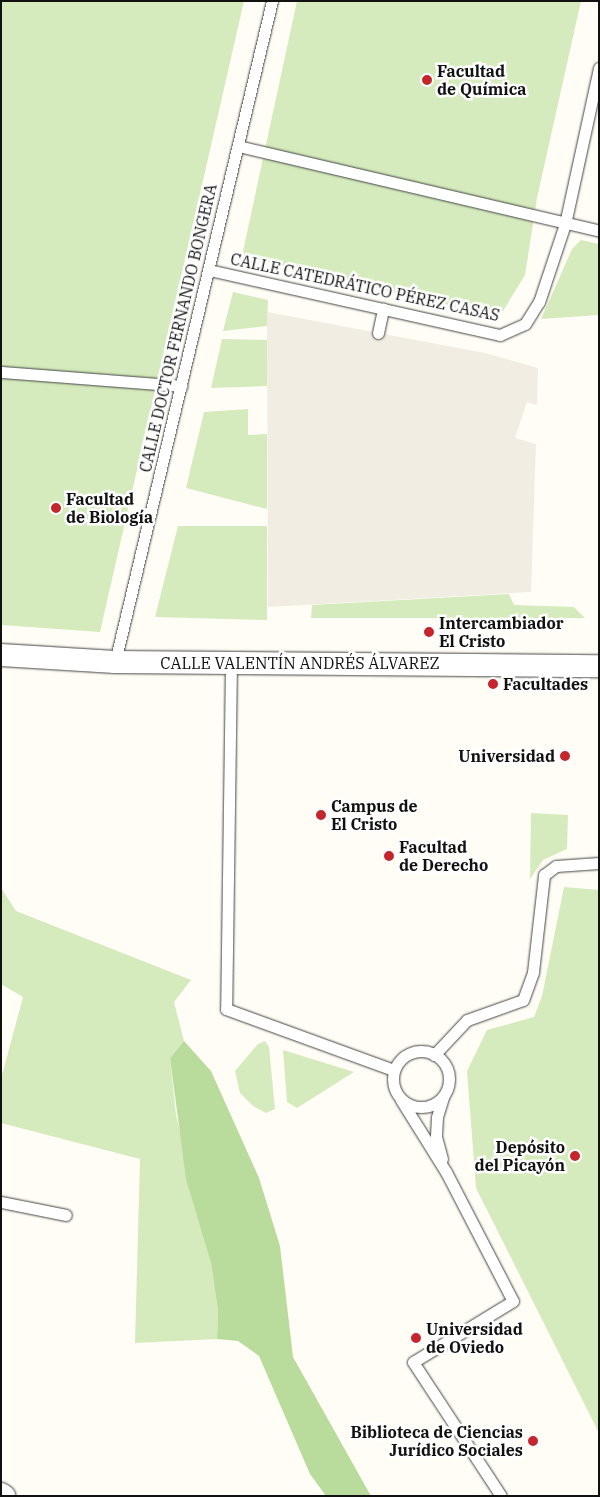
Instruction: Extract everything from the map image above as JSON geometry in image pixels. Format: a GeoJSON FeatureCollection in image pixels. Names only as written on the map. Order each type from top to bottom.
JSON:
{"type":"FeatureCollection","features":[{"type":"Feature","properties":{"kind":"street","name":"CALLE VALENTÍN ANDRÉS ÁLVAREZ"},"geometry":{"type":"LineString","coordinates":[[1,654],[115,662],[599,666]]}},
{"type":"Feature","properties":{"kind":"lane","name":"CALLE DOCTOR FERNANDO BONGERA"},"geometry":{"type":"LineString","coordinates":[[115,662],[272,1]]}},
{"type":"Feature","properties":{"kind":"lane","name":"CALLE CATEDRÁTICO PÉREZ CASAS"},"geometry":{"type":"LineString","coordinates":[[209,270],[500,335],[525,324],[539,302],[564,224],[599,68]]}},
{"type":"Feature","properties":{"kind":"lane"},"geometry":{"type":"LineString","coordinates":[[238,146],[599,231]]}},
{"type":"Feature","properties":{"kind":"lane"},"geometry":{"type":"LineString","coordinates":[[378,333],[383,309]]}},
{"type":"Feature","properties":{"kind":"lane"},"geometry":{"type":"LineString","coordinates":[[1,372],[181,386]]}},
{"type":"Feature","properties":{"kind":"lane"},"geometry":{"type":"LineString","coordinates":[[230,663],[226,1009],[394,1070]]}},
{"type":"Feature","properties":{"kind":"lane"},"geometry":{"type":"LineString","coordinates":[[434,1054],[468,1020],[523,1000],[532,972],[540,890],[544,875],[556,866],[599,863]]}},
{"type":"Feature","properties":{"kind":"lane"},"geometry":{"type":"LineString","coordinates":[[446,1172],[436,1136],[437,1117],[449,1078],[447,1069],[434,1054],[417,1051],[408,1054],[394,1070],[393,1084],[446,1172],[513,1301],[413,1362],[501,1496]]}},
{"type":"Feature","properties":{"kind":"lane"},"geometry":{"type":"LineString","coordinates":[[401,1100],[418,1107],[428,1107],[444,1093]]}},
{"type":"Feature","properties":{"kind":"lane"},"geometry":{"type":"LineString","coordinates":[[1,1202],[66,1215]]}},
{"type":"Feature","properties":{"kind":"green space"},"geometry":{"type":"Polygon","coordinates":[[[1,1],[244,1],[100,632],[1,625],[1,1]]]}},
{"type":"Feature","properties":{"kind":"green space"},"geometry":{"type":"Polygon","coordinates":[[[297,1],[581,1],[537,198],[525,275],[503,311],[488,315],[242,256],[297,1]]]}},
{"type":"Feature","properties":{"kind":"green space"},"geometry":{"type":"Polygon","coordinates":[[[581,240],[599,244],[599,315],[541,319],[572,249],[581,240]]]}},
{"type":"Feature","properties":{"kind":"green space"},"geometry":{"type":"Polygon","coordinates":[[[233,292],[268,300],[267,326],[223,331],[233,292]]]}},
{"type":"Feature","properties":{"kind":"green space"},"geometry":{"type":"Polygon","coordinates":[[[222,339],[267,340],[267,386],[211,388],[222,339]]]}},
{"type":"Feature","properties":{"kind":"green space"},"geometry":{"type":"Polygon","coordinates":[[[248,409],[248,435],[267,434],[267,509],[186,488],[204,412],[248,409]]]}},
{"type":"Feature","properties":{"kind":"green space"},"geometry":{"type":"Polygon","coordinates":[[[178,526],[267,526],[267,620],[155,617],[178,526]]]}},
{"type":"Feature","properties":{"kind":"green space"},"geometry":{"type":"Polygon","coordinates":[[[509,594],[514,605],[574,607],[585,618],[311,618],[312,605],[509,594]]]}},
{"type":"Feature","properties":{"kind":"green space"},"geometry":{"type":"Polygon","coordinates":[[[531,813],[568,815],[567,849],[543,860],[530,879],[531,813]]]}},
{"type":"Feature","properties":{"kind":"green space"},"geometry":{"type":"Polygon","coordinates":[[[564,887],[599,890],[599,1433],[476,1188],[467,1071],[487,1030],[534,1017],[542,996],[564,887]]]}},
{"type":"Feature","properties":{"kind":"green space"},"geometry":{"type":"Polygon","coordinates":[[[1,888],[16,911],[191,980],[174,1002],[184,1041],[170,1058],[176,1115],[211,1263],[218,1311],[217,1339],[135,1343],[140,1159],[1,1123],[1,1079],[23,997],[1,984],[1,888]]]}},
{"type":"Feature","properties":{"kind":"green space"},"geometry":{"type":"Polygon","coordinates":[[[184,1041],[211,1071],[259,1178],[280,1246],[293,1357],[371,1496],[326,1496],[310,1474],[259,1356],[238,1341],[217,1339],[218,1311],[211,1263],[186,1179],[170,1058],[184,1041]]]}},
{"type":"Feature","properties":{"kind":"green space"},"geometry":{"type":"Polygon","coordinates":[[[265,1041],[269,1047],[275,1109],[266,1113],[253,1106],[240,1093],[235,1071],[258,1044],[265,1041]]]}},
{"type":"Feature","properties":{"kind":"green space"},"geometry":{"type":"Polygon","coordinates":[[[283,1050],[354,1072],[297,1108],[287,1102],[283,1050]]]}},
{"type":"Feature","properties":{"kind":"shaded area"},"geometry":{"type":"Polygon","coordinates":[[[267,312],[485,353],[538,368],[537,405],[527,402],[515,438],[536,444],[531,592],[268,607],[267,312]]]}},
{"type":"Feature","properties":{"kind":"place","name":"Facultad de Química"},"geometry":{"type":"Point","coordinates":[427,80]}},
{"type":"Feature","properties":{"kind":"place","name":"Facultad de Biología"},"geometry":{"type":"Point","coordinates":[56,508]}},
{"type":"Feature","properties":{"kind":"place","name":"Intercambiador El Cristo"},"geometry":{"type":"Point","coordinates":[429,632]}},
{"type":"Feature","properties":{"kind":"place","name":"Facultades"},"geometry":{"type":"Point","coordinates":[493,684]}},
{"type":"Feature","properties":{"kind":"place","name":"Universidad"},"geometry":{"type":"Point","coordinates":[565,756]}},
{"type":"Feature","properties":{"kind":"place","name":"Campus de El Cristo"},"geometry":{"type":"Point","coordinates":[321,815]}},
{"type":"Feature","properties":{"kind":"place","name":"Facultad de Derecho"},"geometry":{"type":"Point","coordinates":[389,856]}},
{"type":"Feature","properties":{"kind":"place","name":"Depósito del Picayón"},"geometry":{"type":"Point","coordinates":[575,1156]}},
{"type":"Feature","properties":{"kind":"place","name":"Universidad de Oviedo"},"geometry":{"type":"Point","coordinates":[416,1338]}},
{"type":"Feature","properties":{"kind":"place","name":"Biblioteca de Ciencias Jurídico Sociales"},"geometry":{"type":"Point","coordinates":[533,1441]}}]}
